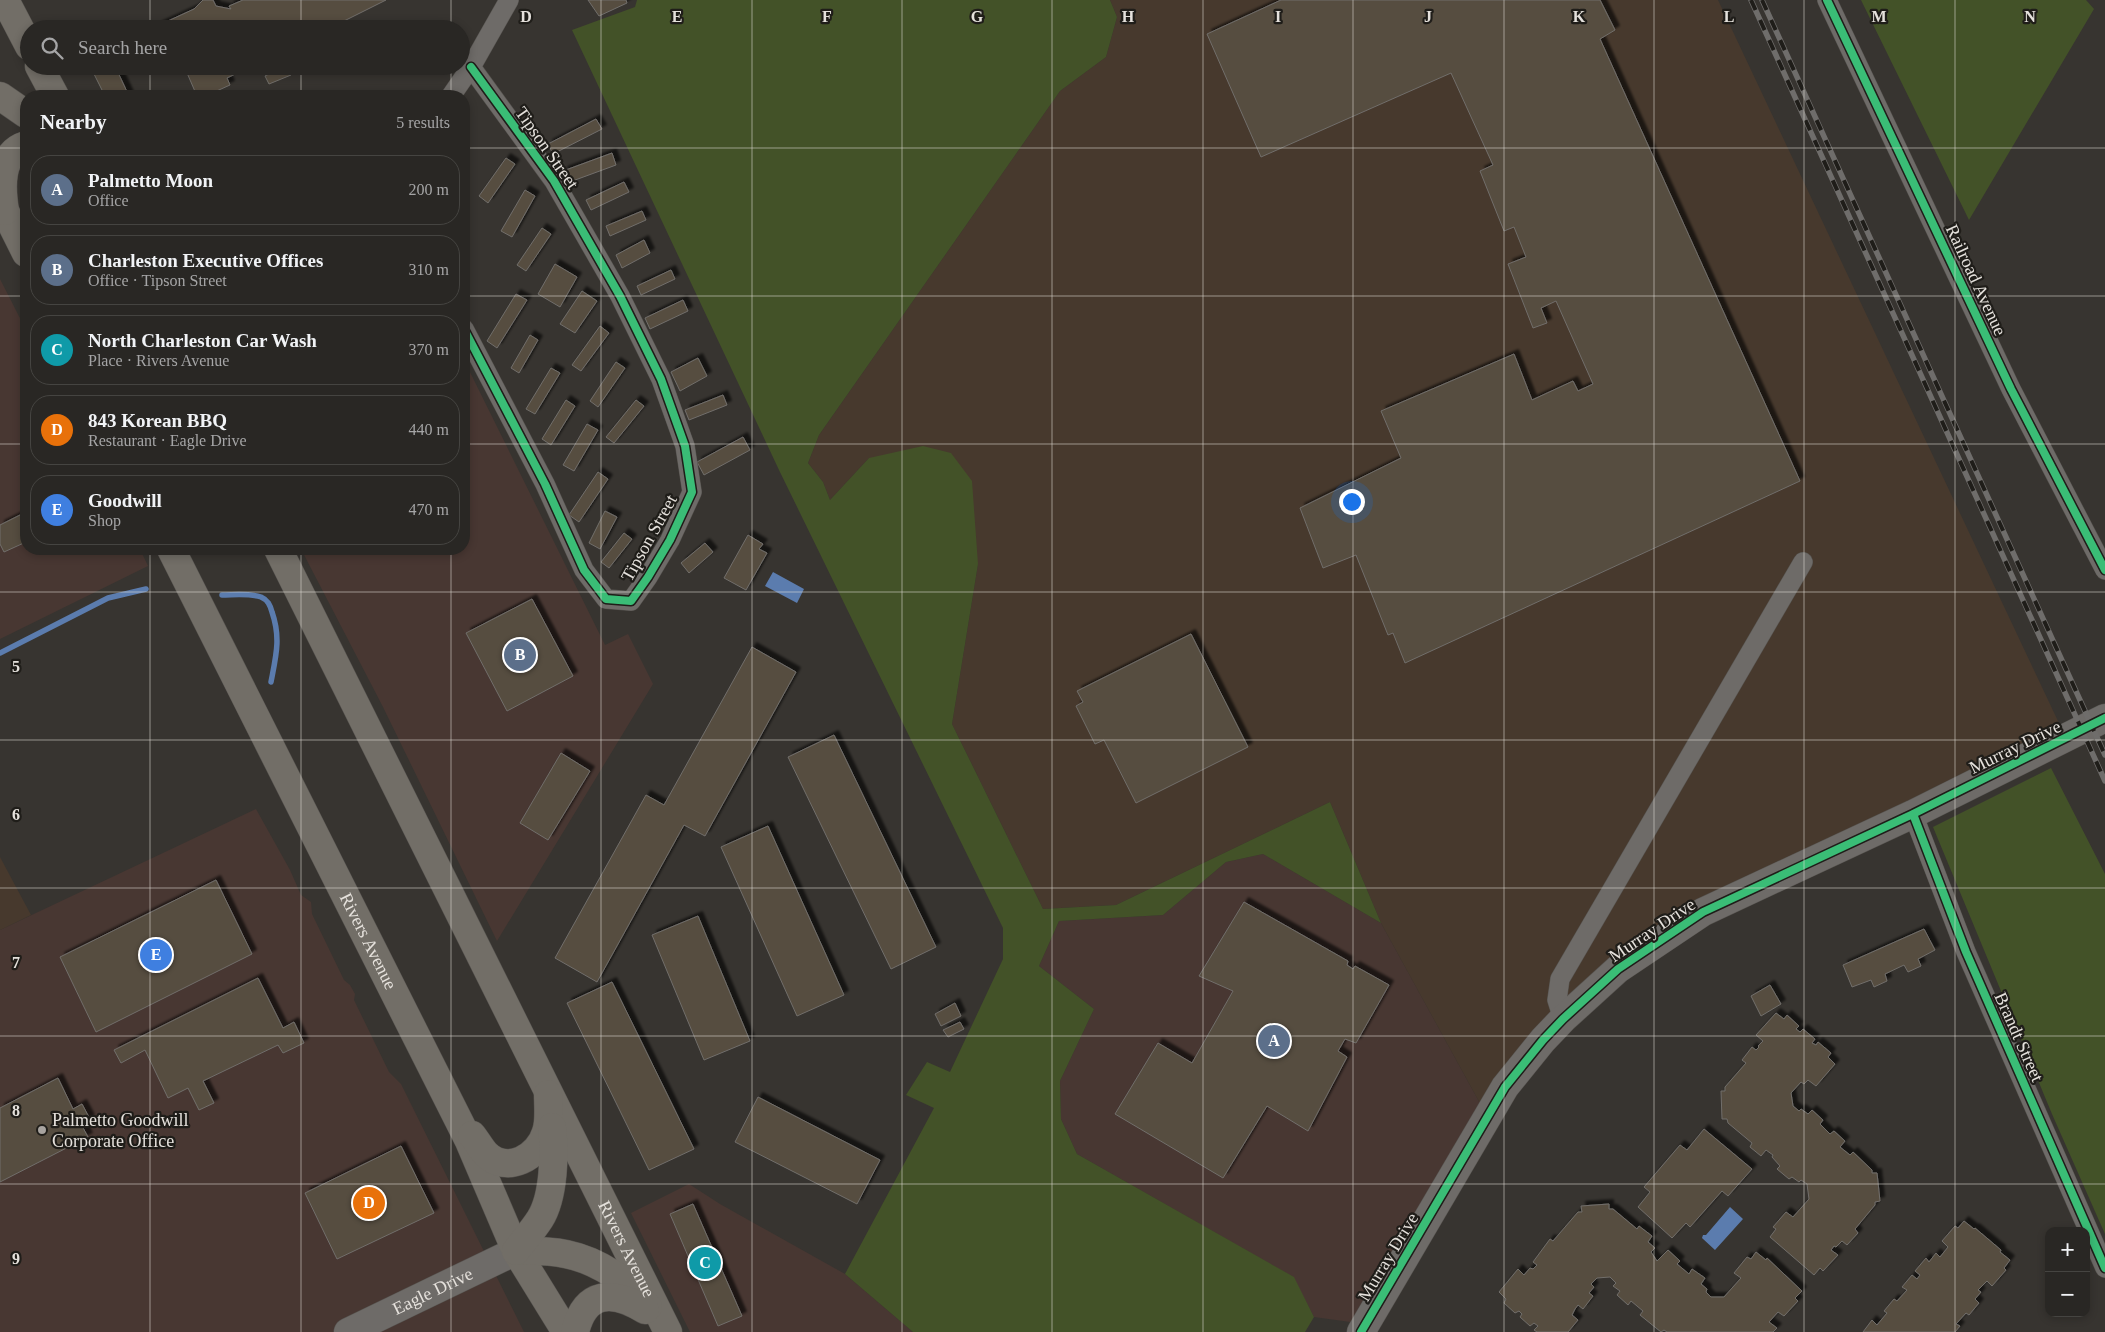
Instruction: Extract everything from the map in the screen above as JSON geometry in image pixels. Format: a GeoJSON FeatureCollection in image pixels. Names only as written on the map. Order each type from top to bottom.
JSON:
{"type":"FeatureCollection","features":[{"type":"Feature","properties":{"kind":"main road"},"geometry":{"type":"LineString","coordinates":[[5,0],[20,29]]}},
{"type":"Feature","properties":{"kind":"main road"},"geometry":{"type":"LineString","coordinates":[[44,75],[52,90]]}},
{"type":"Feature","properties":{"kind":"main road"},"geometry":{"type":"LineString","coordinates":[[0,96],[20,110]]}},
{"type":"Feature","properties":{"kind":"main road"},"geometry":{"type":"LineString","coordinates":[[20,147],[12,151],[5,162],[1,182],[3,206],[20,241]]}},
{"type":"Feature","properties":{"kind":"main road","name":"Rivers Avenue"},"geometry":{"type":"LineString","coordinates":[[174,555],[454,1110],[516,1251],[566,1332]]}},
{"type":"Feature","properties":{"kind":"main road","name":"Rivers Avenue"},"geometry":{"type":"LineString","coordinates":[[281,555],[666,1327]]}},
{"type":"Feature","properties":{"kind":"main road"},"geometry":{"type":"LineString","coordinates":[[454,1110],[487,1155],[502,1162],[514,1162],[528,1158],[538,1150],[547,1132],[548,1091]]}},
{"type":"Feature","properties":{"kind":"main road"},"geometry":{"type":"LineString","coordinates":[[516,1251],[541,1218],[549,1194],[554,1143],[548,1091]]}},
{"type":"Feature","properties":{"kind":"main road"},"geometry":{"type":"LineString","coordinates":[[516,1251],[564,1252],[588,1261],[614,1275],[666,1327]]}},
{"type":"Feature","properties":{"kind":"main road"},"geometry":{"type":"LineString","coordinates":[[575,1332],[579,1317],[586,1308],[594,1300],[607,1297],[622,1297],[666,1327]]}},
{"type":"Feature","properties":{"kind":"street"},"geometry":{"type":"LineString","coordinates":[[471,67],[509,0]]}},
{"type":"Feature","properties":{"kind":"street","name":"Railroad Avenue"},"geometry":{"type":"LineString","coordinates":[[1827,0],[2011,389],[2105,570]]}},
{"type":"Feature","properties":{"kind":"street","name":"Tipson Street"},"geometry":{"type":"LineString","coordinates":[[470,340],[545,484],[584,570],[606,598],[631,601],[670,540],[692,492],[685,446],[661,378],[620,296],[554,181],[471,67]]}},
{"type":"Feature","properties":{"kind":"street"},"geometry":{"type":"LineString","coordinates":[[455,90],[465,75]]}},
{"type":"Feature","properties":{"kind":"street"},"geometry":{"type":"LineString","coordinates":[[1563,1018],[1557,1000],[1560,979],[1803,562]]}},
{"type":"Feature","properties":{"kind":"street","name":"Murray Drive"},"geometry":{"type":"LineString","coordinates":[[1361,1332],[1504,1087],[1563,1018],[1597,987],[1632,959],[1703,912],[1913,814],[2105,718]]}},
{"type":"Feature","properties":{"kind":"street","name":"Brandt Street"},"geometry":{"type":"LineString","coordinates":[[1913,814],[1966,952],[2105,1268]]}},
{"type":"Feature","properties":{"kind":"street","name":"Eagle Drive"},"geometry":{"type":"LineString","coordinates":[[348,1332],[516,1251]]}},
{"type":"Feature","properties":{"kind":"shaded area"},"geometry":{"type":"Polygon","coordinates":[[[1110,0],[1718,0],[2066,738],[1632,959],[1487,1116],[1381,923],[1330,802],[1116,905],[1043,909],[952,724],[978,564],[869,458],[830,500],[823,482],[808,463],[819,435],[1060,91],[1106,57],[1117,17],[1110,0]]]}},
{"type":"Feature","properties":{"kind":"shaded area"},"geometry":{"type":"Polygon","coordinates":[[[0,279],[20,318],[20,555],[143,555],[148,566],[0,639],[0,279]]]}},
{"type":"Feature","properties":{"kind":"shaded area"},"geometry":{"type":"Polygon","coordinates":[[[470,372],[605,645],[628,634],[653,684],[497,941],[383,707],[304,555],[470,555],[470,372]]]}},
{"type":"Feature","properties":{"kind":"shaded area"},"geometry":{"type":"Polygon","coordinates":[[[256,809],[290,870],[301,895],[311,902],[312,914],[344,980],[350,985],[355,994],[354,1000],[389,1072],[401,1084],[524,1332],[0,1332],[0,930],[256,809]]]}},
{"type":"Feature","properties":{"kind":"shaded area"},"geometry":{"type":"Polygon","coordinates":[[[1263,854],[1381,923],[1487,1116],[1365,1324],[1314,1317],[1293,1277],[1077,1154],[1061,1119],[1060,1081],[1094,1009],[1039,966],[1059,921],[1163,915],[1226,862],[1263,854]]]}},
{"type":"Feature","properties":{"kind":"shaded area"},"geometry":{"type":"Polygon","coordinates":[[[0,857],[31,915],[0,930],[0,857]]]}},
{"type":"Feature","properties":{"kind":"shaded area"},"geometry":{"type":"Polygon","coordinates":[[[689,1184],[720,1204],[845,1274],[913,1332],[690,1332],[631,1213],[689,1184]]]}},
{"type":"Feature","properties":{"kind":"green space"},"geometry":{"type":"Polygon","coordinates":[[[637,0],[1110,0],[1117,17],[1106,57],[1060,91],[819,435],[808,463],[823,482],[830,500],[869,458],[923,446],[951,453],[972,481],[978,564],[952,724],[1043,909],[1116,905],[1330,802],[1381,923],[1263,854],[1226,862],[1163,915],[1059,921],[1039,966],[1094,1009],[1060,1081],[1061,1119],[1077,1154],[1294,1277],[1314,1317],[1305,1332],[913,1332],[845,1274],[934,1108],[906,1095],[927,1062],[950,1072],[1003,959],[1003,928],[779,470],[572,30],[635,7],[637,0]]]}},
{"type":"Feature","properties":{"kind":"green space"},"geometry":{"type":"Polygon","coordinates":[[[1861,0],[2086,0],[2094,9],[1969,220],[1861,0]]]}},
{"type":"Feature","properties":{"kind":"green space"},"geometry":{"type":"Polygon","coordinates":[[[2051,768],[2105,874],[2105,1234],[2052,1114],[1933,827],[2051,768]]]}},
{"type":"Feature","properties":{"kind":"water"},"geometry":{"type":"Polygon","coordinates":[[[773,572],[804,589],[797,603],[765,586],[773,572]]]}},
{"type":"Feature","properties":{"kind":"water"},"geometry":{"type":"Polygon","coordinates":[[[1730,1207],[1743,1219],[1715,1250],[1702,1238],[1703,1235],[1706,1235],[1730,1207]]]}},
{"type":"Feature","properties":{"kind":"building"},"geometry":{"type":"Polygon","coordinates":[[[203,0],[213,0],[216,6],[231,9],[229,6],[243,0],[386,0],[346,20],[170,20],[194,9],[203,0]]]}},
{"type":"Feature","properties":{"kind":"building"},"geometry":{"type":"Polygon","coordinates":[[[588,0],[626,0],[627,3],[599,16],[588,0]]]}},
{"type":"Feature","properties":{"kind":"building"},"geometry":{"type":"Polygon","coordinates":[[[1281,0],[1600,0],[1615,30],[1600,39],[1800,481],[1405,663],[1393,633],[1388,635],[1356,555],[1323,568],[1300,508],[1401,458],[1381,411],[1514,354],[1532,400],[1573,381],[1578,391],[1593,384],[1556,301],[1541,308],[1547,323],[1533,328],[1508,264],[1526,257],[1514,227],[1504,231],[1480,171],[1493,165],[1451,73],[1261,157],[1207,34],[1281,0]]]}},
{"type":"Feature","properties":{"kind":"building"},"geometry":{"type":"Polygon","coordinates":[[[94,75],[119,75],[126,90],[102,90],[94,75]]]}},
{"type":"Feature","properties":{"kind":"building"},"geometry":{"type":"Polygon","coordinates":[[[188,75],[233,75],[227,78],[230,85],[219,90],[194,90],[188,75]]]}},
{"type":"Feature","properties":{"kind":"building"},"geometry":{"type":"Polygon","coordinates":[[[267,75],[291,75],[269,84],[265,76],[267,75]]]}},
{"type":"Feature","properties":{"kind":"building"},"geometry":{"type":"Polygon","coordinates":[[[596,119],[602,129],[553,154],[548,144],[596,119]]]}},
{"type":"Feature","properties":{"kind":"building"},"geometry":{"type":"Polygon","coordinates":[[[612,153],[616,165],[567,183],[563,171],[612,153]]]}},
{"type":"Feature","properties":{"kind":"building"},"geometry":{"type":"Polygon","coordinates":[[[506,158],[515,164],[488,203],[479,196],[506,158]]]}},
{"type":"Feature","properties":{"kind":"building"},"geometry":{"type":"Polygon","coordinates":[[[624,182],[629,192],[591,210],[586,200],[624,182]]]}},
{"type":"Feature","properties":{"kind":"building"},"geometry":{"type":"Polygon","coordinates":[[[525,190],[535,196],[512,237],[501,231],[525,190]]]}},
{"type":"Feature","properties":{"kind":"building"},"geometry":{"type":"Polygon","coordinates":[[[642,211],[646,220],[610,236],[606,226],[642,211]]]}},
{"type":"Feature","properties":{"kind":"building"},"geometry":{"type":"Polygon","coordinates":[[[542,228],[551,234],[526,271],[517,265],[542,228]]]}},
{"type":"Feature","properties":{"kind":"building"},"geometry":{"type":"Polygon","coordinates":[[[644,240],[650,253],[622,268],[616,255],[644,240]]]}},
{"type":"Feature","properties":{"kind":"building"},"geometry":{"type":"Polygon","coordinates":[[[555,264],[577,277],[560,307],[538,294],[555,264]]]}},
{"type":"Feature","properties":{"kind":"building"},"geometry":{"type":"Polygon","coordinates":[[[671,270],[675,279],[641,295],[637,286],[671,270]]]}},
{"type":"Feature","properties":{"kind":"building"},"geometry":{"type":"Polygon","coordinates":[[[582,291],[597,301],[575,333],[560,324],[582,291]]]}},
{"type":"Feature","properties":{"kind":"building"},"geometry":{"type":"Polygon","coordinates":[[[516,294],[527,300],[497,348],[487,341],[516,294]]]}},
{"type":"Feature","properties":{"kind":"building"},"geometry":{"type":"Polygon","coordinates":[[[683,300],[688,311],[650,329],[645,318],[683,300]]]}},
{"type":"Feature","properties":{"kind":"building"},"geometry":{"type":"Polygon","coordinates":[[[600,326],[609,333],[581,371],[572,365],[600,326]]]}},
{"type":"Feature","properties":{"kind":"building"},"geometry":{"type":"Polygon","coordinates":[[[530,335],[538,340],[519,373],[511,368],[530,335]]]}},
{"type":"Feature","properties":{"kind":"building"},"geometry":{"type":"Polygon","coordinates":[[[698,358],[707,376],[680,391],[671,372],[698,358]]]}},
{"type":"Feature","properties":{"kind":"building"},"geometry":{"type":"Polygon","coordinates":[[[616,362],[625,368],[598,407],[590,401],[616,362]]]}},
{"type":"Feature","properties":{"kind":"building"},"geometry":{"type":"Polygon","coordinates":[[[551,368],[560,373],[535,414],[526,409],[551,368]]]}},
{"type":"Feature","properties":{"kind":"building"},"geometry":{"type":"Polygon","coordinates":[[[723,395],[727,405],[689,420],[685,410],[723,395]]]}},
{"type":"Feature","properties":{"kind":"building"},"geometry":{"type":"Polygon","coordinates":[[[566,400],[575,406],[551,445],[542,439],[566,400]]]}},
{"type":"Feature","properties":{"kind":"building"},"geometry":{"type":"Polygon","coordinates":[[[636,400],[644,406],[614,443],[606,437],[636,400]]]}},
{"type":"Feature","properties":{"kind":"building"},"geometry":{"type":"Polygon","coordinates":[[[587,424],[598,430],[574,471],[563,465],[587,424]]]}},
{"type":"Feature","properties":{"kind":"building"},"geometry":{"type":"Polygon","coordinates":[[[743,437],[750,450],[704,475],[697,462],[743,437]]]}},
{"type":"Feature","properties":{"kind":"building"},"geometry":{"type":"Polygon","coordinates":[[[598,472],[608,479],[579,522],[569,515],[598,472]]]}},
{"type":"Feature","properties":{"kind":"building"},"geometry":{"type":"Polygon","coordinates":[[[605,511],[617,517],[600,549],[589,543],[605,511]]]}},
{"type":"Feature","properties":{"kind":"building"},"geometry":{"type":"Polygon","coordinates":[[[20,515],[20,545],[4,552],[0,544],[0,525],[20,515]]]}},
{"type":"Feature","properties":{"kind":"building"},"geometry":{"type":"Polygon","coordinates":[[[624,533],[632,539],[609,568],[601,562],[624,533]]]}},
{"type":"Feature","properties":{"kind":"building"},"geometry":{"type":"Polygon","coordinates":[[[748,535],[763,544],[759,549],[767,553],[746,590],[724,578],[748,535]]]}},
{"type":"Feature","properties":{"kind":"building"},"geometry":{"type":"Polygon","coordinates":[[[705,543],[713,552],[689,573],[681,563],[705,543]]]}},
{"type":"Feature","properties":{"kind":"building"},"geometry":{"type":"Polygon","coordinates":[[[532,599],[573,676],[507,711],[466,633],[532,599]]]}},
{"type":"Feature","properties":{"kind":"building"},"geometry":{"type":"Polygon","coordinates":[[[1191,634],[1248,747],[1136,803],[1104,740],[1095,744],[1076,706],[1083,702],[1077,691],[1191,634]]]}},
{"type":"Feature","properties":{"kind":"building"},"geometry":{"type":"Polygon","coordinates":[[[752,647],[796,672],[705,836],[684,825],[597,982],[555,958],[646,795],[664,805],[752,647]]]}},
{"type":"Feature","properties":{"kind":"building"},"geometry":{"type":"Polygon","coordinates":[[[834,735],[936,947],[891,969],[788,757],[834,735]]]}},
{"type":"Feature","properties":{"kind":"building"},"geometry":{"type":"Polygon","coordinates":[[[561,753],[590,771],[548,840],[520,823],[561,753]]]}},
{"type":"Feature","properties":{"kind":"building"},"geometry":{"type":"Polygon","coordinates":[[[768,826],[844,995],[797,1016],[721,847],[768,826]]]}},
{"type":"Feature","properties":{"kind":"building"},"geometry":{"type":"Polygon","coordinates":[[[216,880],[252,954],[96,1032],[60,957],[216,880]]]}},
{"type":"Feature","properties":{"kind":"building"},"geometry":{"type":"Polygon","coordinates":[[[1244,902],[1348,961],[1347,965],[1353,969],[1355,966],[1389,985],[1356,1043],[1345,1039],[1338,1051],[1347,1057],[1308,1131],[1267,1106],[1223,1178],[1115,1114],[1158,1043],[1192,1063],[1233,991],[1199,976],[1244,902]]]}},
{"type":"Feature","properties":{"kind":"building"},"geometry":{"type":"Polygon","coordinates":[[[698,916],[750,1041],[704,1060],[652,935],[698,916]]]}},
{"type":"Feature","properties":{"kind":"building"},"geometry":{"type":"Polygon","coordinates":[[[1924,929],[1935,950],[1918,959],[1921,966],[1908,972],[1904,965],[1885,974],[1887,981],[1874,987],[1871,980],[1852,987],[1843,965],[1924,929]]]}},
{"type":"Feature","properties":{"kind":"building"},"geometry":{"type":"Polygon","coordinates":[[[258,978],[283,1028],[294,1022],[304,1043],[283,1053],[278,1045],[203,1081],[214,1103],[199,1110],[188,1088],[168,1098],[145,1050],[121,1063],[114,1050],[258,978]]]}},
{"type":"Feature","properties":{"kind":"building"},"geometry":{"type":"Polygon","coordinates":[[[612,982],[694,1149],[649,1170],[567,1003],[612,982]]]}},
{"type":"Feature","properties":{"kind":"building"},"geometry":{"type":"Polygon","coordinates":[[[1770,985],[1781,1004],[1761,1016],[1751,996],[1770,985]]]}},
{"type":"Feature","properties":{"kind":"building"},"geometry":{"type":"Polygon","coordinates":[[[955,1003],[961,1016],[941,1026],[935,1014],[955,1003]]]}},
{"type":"Feature","properties":{"kind":"building"},"geometry":{"type":"Polygon","coordinates":[[[1776,1013],[1784,1019],[1787,1015],[1799,1026],[1796,1029],[1800,1032],[1803,1029],[1815,1039],[1812,1043],[1816,1045],[1818,1042],[1831,1053],[1828,1057],[1835,1064],[1816,1086],[1808,1080],[1804,1084],[1801,1082],[1791,1093],[1793,1106],[1799,1111],[1801,1109],[1808,1114],[1812,1110],[1823,1120],[1820,1124],[1830,1134],[1834,1131],[1845,1141],[1840,1147],[1850,1155],[1853,1152],[1872,1170],[1872,1173],[1877,1173],[1880,1201],[1875,1202],[1875,1205],[1855,1229],[1858,1233],[1847,1245],[1842,1241],[1836,1247],[1834,1246],[1831,1250],[1838,1255],[1823,1271],[1820,1268],[1814,1275],[1770,1237],[1776,1229],[1773,1227],[1786,1212],[1793,1217],[1809,1199],[1807,1184],[1801,1180],[1799,1182],[1792,1177],[1789,1179],[1777,1169],[1780,1166],[1772,1157],[1773,1155],[1766,1150],[1761,1156],[1750,1147],[1752,1143],[1728,1123],[1727,1119],[1722,1119],[1721,1091],[1725,1091],[1725,1087],[1746,1063],[1742,1060],[1752,1047],[1756,1050],[1759,1047],[1763,1041],[1756,1035],[1776,1013]]]}},
{"type":"Feature","properties":{"kind":"building"},"geometry":{"type":"Polygon","coordinates":[[[960,1022],[964,1029],[948,1037],[943,1030],[960,1022]]]}},
{"type":"Feature","properties":{"kind":"building","name":"Palmetto Goodwill Corporate Office"},"geometry":{"type":"Polygon","coordinates":[[[58,1078],[73,1109],[82,1104],[90,1119],[81,1124],[88,1137],[0,1182],[0,1108],[58,1078]]]}},
{"type":"Feature","properties":{"kind":"building"},"geometry":{"type":"Polygon","coordinates":[[[758,1097],[880,1160],[857,1204],[735,1142],[758,1097]]]}},
{"type":"Feature","properties":{"kind":"building"},"geometry":{"type":"Polygon","coordinates":[[[1704,1129],[1752,1169],[1728,1196],[1722,1191],[1690,1227],[1686,1223],[1672,1238],[1638,1207],[1650,1192],[1644,1187],[1680,1145],[1687,1150],[1704,1129]]]}},
{"type":"Feature","properties":{"kind":"building"},"geometry":{"type":"Polygon","coordinates":[[[401,1146],[434,1213],[337,1259],[305,1193],[401,1146]]]}},
{"type":"Feature","properties":{"kind":"building"},"geometry":{"type":"Polygon","coordinates":[[[693,1204],[742,1316],[718,1326],[670,1214],[693,1204]]]}},
{"type":"Feature","properties":{"kind":"building"},"geometry":{"type":"Polygon","coordinates":[[[1609,1204],[1609,1209],[1613,1209],[1637,1229],[1639,1226],[1652,1236],[1648,1242],[1655,1248],[1651,1252],[1657,1261],[1668,1250],[1680,1261],[1677,1264],[1689,1274],[1692,1269],[1705,1278],[1701,1284],[1707,1289],[1706,1292],[1711,1297],[1724,1297],[1741,1278],[1734,1273],[1747,1257],[1751,1259],[1756,1252],[1766,1260],[1767,1258],[1802,1291],[1795,1298],[1798,1301],[1784,1316],[1778,1312],[1769,1322],[1777,1328],[1773,1332],[1667,1332],[1664,1330],[1661,1332],[1640,1315],[1643,1311],[1631,1301],[1628,1305],[1617,1295],[1620,1291],[1613,1286],[1616,1283],[1610,1277],[1597,1278],[1591,1284],[1594,1287],[1589,1293],[1593,1296],[1583,1309],[1578,1305],[1575,1309],[1572,1315],[1578,1320],[1568,1332],[1537,1332],[1534,1330],[1538,1326],[1534,1323],[1530,1326],[1520,1317],[1522,1314],[1519,1311],[1515,1313],[1504,1303],[1506,1299],[1499,1292],[1518,1269],[1524,1275],[1530,1268],[1533,1269],[1537,1265],[1533,1262],[1550,1239],[1553,1241],[1578,1212],[1582,1212],[1581,1206],[1609,1204]]]}},
{"type":"Feature","properties":{"kind":"building"},"geometry":{"type":"Polygon","coordinates":[[[1964,1221],[2001,1250],[2000,1252],[2010,1260],[2004,1268],[2006,1270],[1992,1286],[1987,1281],[1978,1290],[1981,1292],[1975,1299],[1979,1303],[1969,1315],[1966,1313],[1956,1324],[1960,1326],[1955,1332],[1863,1332],[1872,1320],[1877,1325],[1887,1313],[1884,1311],[1894,1299],[1897,1301],[1907,1290],[1902,1287],[1912,1275],[1917,1279],[1920,1275],[1915,1271],[1926,1258],[1929,1262],[1936,1253],[1940,1257],[1948,1247],[1942,1241],[1955,1226],[1958,1228],[1964,1221]]]}},
{"type":"Feature","properties":{"kind":"waterway"},"geometry":{"type":"LineString","coordinates":[[0,653],[108,598],[146,589]]}},
{"type":"Feature","properties":{"kind":"waterway"},"geometry":{"type":"LineString","coordinates":[[222,595],[256,596],[267,601],[275,621],[277,639],[271,682]]}},
{"type":"Feature","properties":{"kind":"railway"},"geometry":{"type":"LineString","coordinates":[[1751,0],[2105,781]]}},
{"type":"Feature","properties":{"kind":"railway"},"geometry":{"type":"LineString","coordinates":[[1762,0],[2105,755]]}},
{"type":"Feature","properties":{"kind":"cycle path"},"geometry":{"type":"LineString","coordinates":[[1827,0],[2011,389],[2105,570]]}},
{"type":"Feature","properties":{"kind":"cycle path"},"geometry":{"type":"LineString","coordinates":[[470,340],[545,484],[584,570],[606,599],[631,601],[670,540],[692,492],[685,446],[661,379],[620,296],[554,181],[471,67]]}},
{"type":"Feature","properties":{"kind":"cycle path"},"geometry":{"type":"LineString","coordinates":[[1361,1332],[1505,1087],[1543,1040],[1563,1019],[1618,969],[1703,912],[1913,814],[2105,718]]}},
{"type":"Feature","properties":{"kind":"cycle path"},"geometry":{"type":"LineString","coordinates":[[1913,814],[1966,952],[2105,1268]]}},
{"type":"Feature","properties":{"kind":"place","name":"Charleston Executive Offices"},"geometry":{"type":"Point","coordinates":[520,655]}},
{"type":"Feature","properties":{"kind":"place","name":"Goodwill"},"geometry":{"type":"Point","coordinates":[156,955]}},
{"type":"Feature","properties":{"kind":"place","name":"Palmetto Moon"},"geometry":{"type":"Point","coordinates":[1274,1041]}},
{"type":"Feature","properties":{"kind":"place","name":"Palmetto Goodwill Corporate Office"},"geometry":{"type":"Point","coordinates":[42,1130]}},
{"type":"Feature","properties":{"kind":"place","name":"843 Korean BBQ"},"geometry":{"type":"Point","coordinates":[369,1203]}},
{"type":"Feature","properties":{"kind":"place","name":"North Charleston Car Wash"},"geometry":{"type":"Point","coordinates":[705,1263]}}]}
